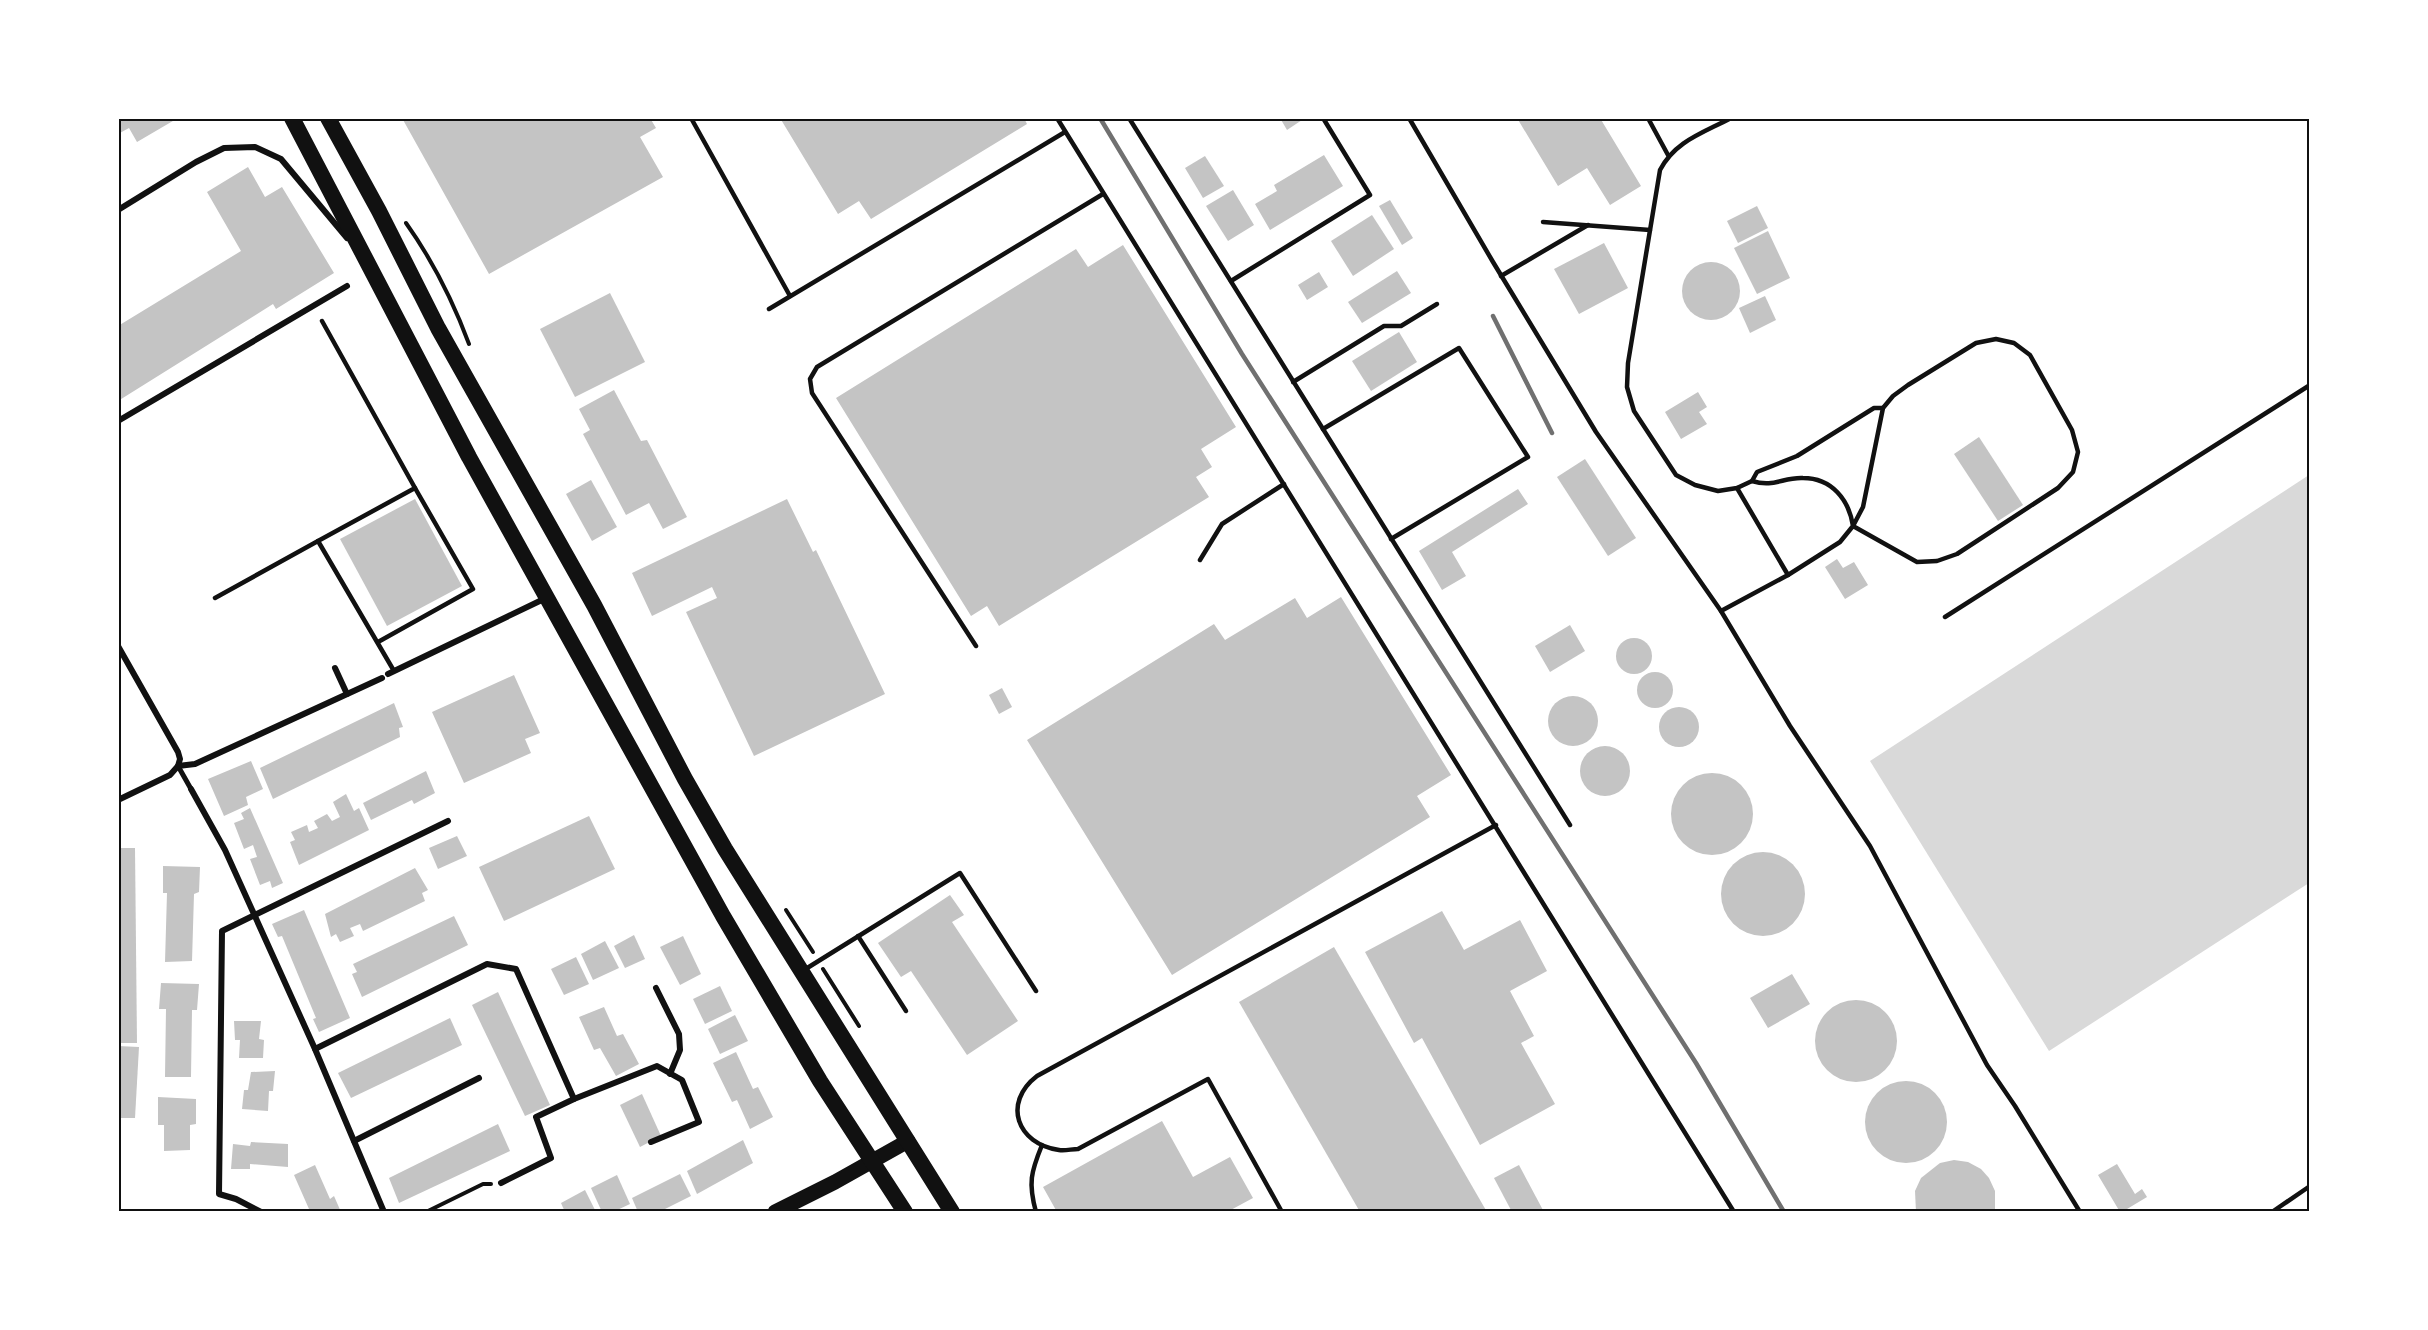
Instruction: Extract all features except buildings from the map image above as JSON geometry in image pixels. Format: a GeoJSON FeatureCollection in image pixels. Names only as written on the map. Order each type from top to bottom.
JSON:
{"type":"FeatureCollection","features":[{"type":"Feature","properties":{"kind":"highway"},"geometry":{"type":"LineString","coordinates":[[292,118],[361,255],[546,598],[733,934],[820,1081],[905,1212]]}},
{"type":"Feature","properties":{"kind":"highway"},"geometry":{"type":"LineString","coordinates":[[328,118],[379,211],[438,328],[594,605],[685,779],[801,972],[952,1212]]}},
{"type":"Feature","properties":{"kind":"main road"},"geometry":{"type":"LineString","coordinates":[[775,1212],[908,1141]]}},
{"type":"Feature","properties":{"kind":"street"},"geometry":{"type":"LineString","coordinates":[[118,210],[196,162],[224,148],[255,147],[280,159],[361,255]]}},
{"type":"Feature","properties":{"kind":"street"},"geometry":{"type":"LineString","coordinates":[[118,421],[347,286]]}},
{"type":"Feature","properties":{"kind":"street"},"geometry":{"type":"LineString","coordinates":[[178,766],[195,764],[546,598]]}},
{"type":"Feature","properties":{"kind":"street"},"geometry":{"type":"LineString","coordinates":[[118,646],[180,759],[178,766],[170,775],[118,800]]}},
{"type":"Feature","properties":{"kind":"street"},"geometry":{"type":"LineString","coordinates":[[335,668],[346,694]]}},
{"type":"Feature","properties":{"kind":"street"},"geometry":{"type":"LineString","coordinates":[[178,766],[225,850],[315,1048],[384,1212]]}},
{"type":"Feature","properties":{"kind":"street"},"geometry":{"type":"LineString","coordinates":[[261,1212],[236,1199],[219,1194],[222,931],[448,821]]}},
{"type":"Feature","properties":{"kind":"street"},"geometry":{"type":"LineString","coordinates":[[315,1048],[487,964],[516,969],[574,1099]]}},
{"type":"Feature","properties":{"kind":"street"},"geometry":{"type":"LineString","coordinates":[[656,988],[680,1034],[680,1050],[670,1074]]}},
{"type":"Feature","properties":{"kind":"street"},"geometry":{"type":"LineString","coordinates":[[501,1183],[551,1158],[536,1117],[574,1099],[657,1066],[682,1080],[699,1122],[651,1142]]}},
{"type":"Feature","properties":{"kind":"street"},"geometry":{"type":"LineString","coordinates":[[354,1141],[479,1078]]}},
{"type":"Feature","properties":{"kind":"lane"},"geometry":{"type":"LineString","coordinates":[[691,118],[790,296]]}},
{"type":"Feature","properties":{"kind":"lane"},"geometry":{"type":"LineString","coordinates":[[1057,118],[1734,1212]]}},
{"type":"Feature","properties":{"kind":"lane"},"geometry":{"type":"LineString","coordinates":[[1130,118],[1570,825]]}},
{"type":"Feature","properties":{"kind":"lane"},"geometry":{"type":"LineString","coordinates":[[1231,281],[1370,195],[1323,118]]}},
{"type":"Feature","properties":{"kind":"lane"},"geometry":{"type":"LineString","coordinates":[[1410,118],[1501,276],[1596,432],[1721,611],[1790,726],[1870,846],[1987,1065],[2080,1212]]}},
{"type":"Feature","properties":{"kind":"lane"},"geometry":{"type":"LineString","coordinates":[[1652,118],[1650,120],[1668,155]]}},
{"type":"Feature","properties":{"kind":"lane"},"geometry":{"type":"LineString","coordinates":[[1731,118],[1686,141],[1668,155],[1660,170],[1628,363],[1627,387],[1634,411],[1676,475],[1695,485],[1718,490],[1737,488],[1752,481],[1757,472],[1797,456],[1874,408],[1883,408]]}},
{"type":"Feature","properties":{"kind":"lane"},"geometry":{"type":"LineString","coordinates":[[769,309],[1065,132]]}},
{"type":"Feature","properties":{"kind":"lane"},"geometry":{"type":"LineString","coordinates":[[976,646],[813,393],[810,379],[817,367],[1103,194]]}},
{"type":"Feature","properties":{"kind":"lane"},"geometry":{"type":"LineString","coordinates":[[1543,222],[1650,230]]}},
{"type":"Feature","properties":{"kind":"lane"},"geometry":{"type":"LineString","coordinates":[[1501,276],[1588,225]]}},
{"type":"Feature","properties":{"kind":"lane"},"geometry":{"type":"LineString","coordinates":[[1293,382],[1383,326],[1401,326],[1437,303]]}},
{"type":"Feature","properties":{"kind":"lane"},"geometry":{"type":"LineString","coordinates":[[322,321],[473,589],[378,642]]}},
{"type":"Feature","properties":{"kind":"lane"},"geometry":{"type":"LineString","coordinates":[[1721,611],[1788,575],[1840,542],[1853,526],[1863,507],[1883,408],[1893,396],[1976,343],[1996,339],[2014,343],[2030,355],[2072,430],[2078,452],[2073,472],[2058,488],[1957,554],[1937,561],[1917,562],[1853,526]]}},
{"type":"Feature","properties":{"kind":"lane"},"geometry":{"type":"LineString","coordinates":[[1323,429],[1459,348],[1527,457],[1391,539]]}},
{"type":"Feature","properties":{"kind":"lane"},"geometry":{"type":"LineString","coordinates":[[1945,617],[2310,385]]}},
{"type":"Feature","properties":{"kind":"lane"},"geometry":{"type":"LineString","coordinates":[[1752,481],[1765,485],[1803,478],[1823,482],[1837,491],[1850,509],[1853,526]]}},
{"type":"Feature","properties":{"kind":"lane"},"geometry":{"type":"LineString","coordinates":[[1200,560],[1222,524],[1284,484]]}},
{"type":"Feature","properties":{"kind":"lane"},"geometry":{"type":"LineString","coordinates":[[215,598],[416,488]]}},
{"type":"Feature","properties":{"kind":"lane"},"geometry":{"type":"LineString","coordinates":[[1737,488],[1788,575]]}},
{"type":"Feature","properties":{"kind":"lane"},"geometry":{"type":"LineString","coordinates":[[318,541],[378,642],[388,674]]}},
{"type":"Feature","properties":{"kind":"lane"},"geometry":{"type":"LineString","coordinates":[[1282,1212],[1208,1079],[1078,1149],[1060,1150],[1042,1145],[1026,1134],[1017,1116],[1018,1098],[1025,1085],[1037,1076],[1496,825]]}},
{"type":"Feature","properties":{"kind":"lane"},"geometry":{"type":"LineString","coordinates":[[801,972],[960,873],[1036,991]]}},
{"type":"Feature","properties":{"kind":"lane"},"geometry":{"type":"LineString","coordinates":[[858,936],[906,1011]]}},
{"type":"Feature","properties":{"kind":"lane"},"geometry":{"type":"LineString","coordinates":[[1036,1212],[1030,1191],[1031,1171],[1042,1145]]}},
{"type":"Feature","properties":{"kind":"lane"},"geometry":{"type":"LineString","coordinates":[[2272,1212],[2310,1186]]}},
{"type":"Feature","properties":{"kind":"path"},"geometry":{"type":"LineString","coordinates":[[405,222],[425,249],[453,303],[470,348]]}},
{"type":"Feature","properties":{"kind":"path"},"geometry":{"type":"LineString","coordinates":[[782,904],[862,1031]]}},
{"type":"Feature","properties":{"kind":"path"},"geometry":{"type":"LineString","coordinates":[[426,1212],[483,1184],[501,1183]]}},
{"type":"Feature","properties":{"kind":"shaded area"},"geometry":{"type":"Polygon","coordinates":[[[2309,475],[2309,883],[2049,1051],[1870,761],[2309,475]]]}},
{"type":"Feature","properties":{"kind":"railway"},"geometry":{"type":"LineString","coordinates":[[1100,118],[1242,354],[1696,1063],[1784,1212]]}},
{"type":"Feature","properties":{"kind":"railway"},"geometry":{"type":"LineString","coordinates":[[1493,316],[1552,433]]}}]}
